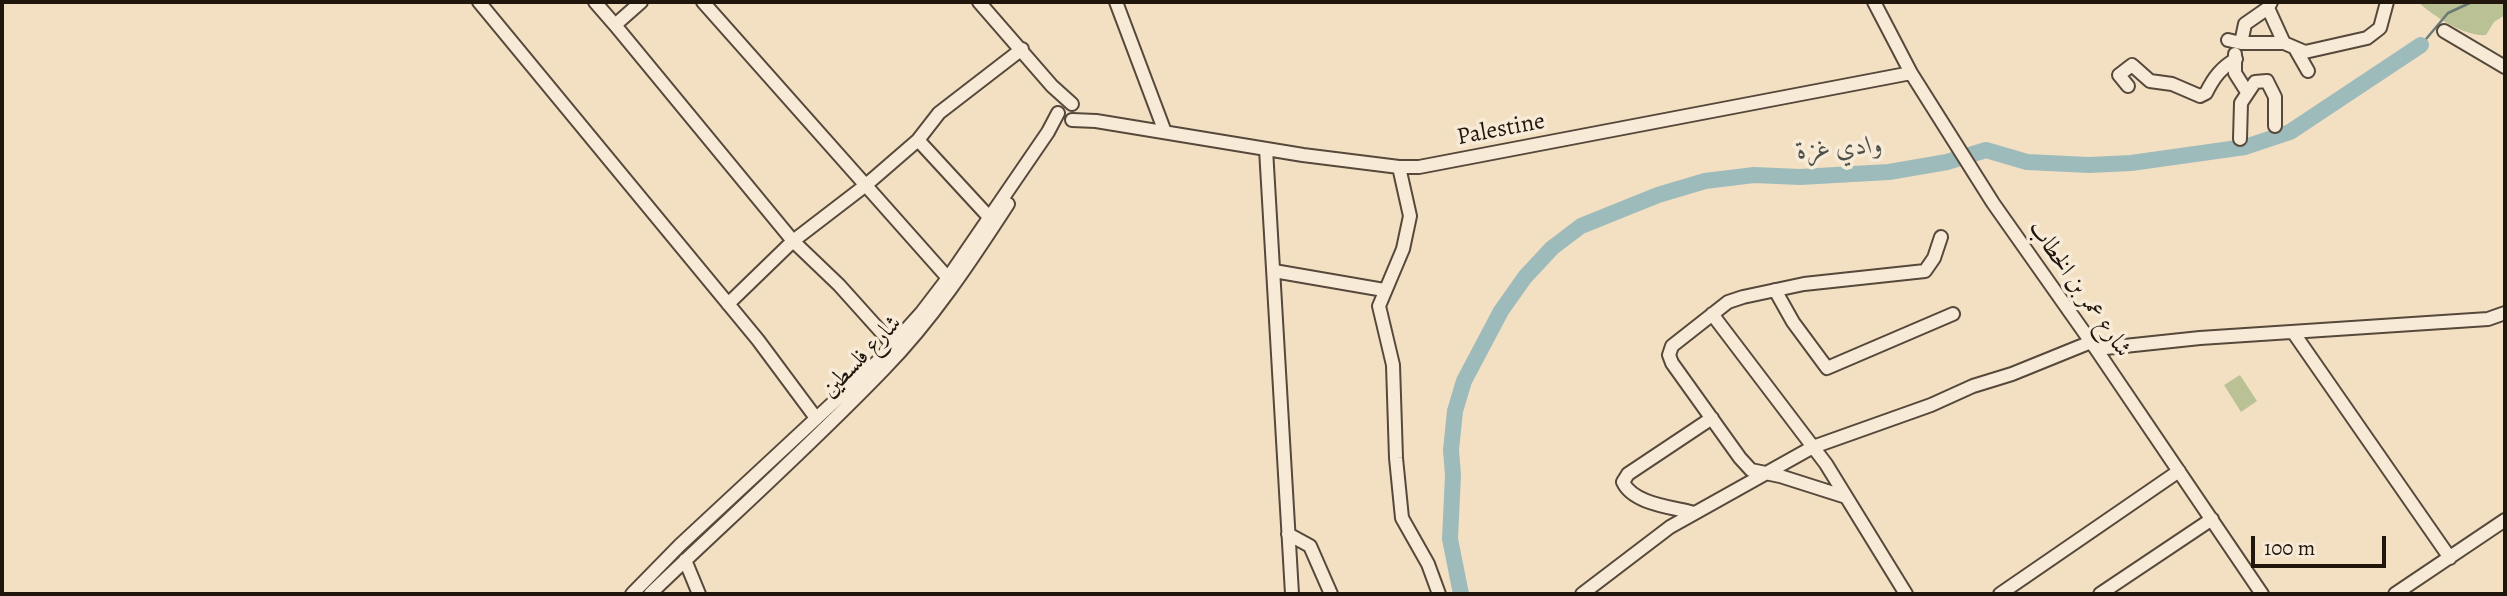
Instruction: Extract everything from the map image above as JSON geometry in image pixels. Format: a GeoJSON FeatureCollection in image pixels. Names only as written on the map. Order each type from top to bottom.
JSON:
{"type":"FeatureCollection","features":[{"type":"Feature","properties":{"kind":"street"},"geometry":{"type":"LineString","coordinates":[[479,2],[728,304],[816,418]]}},
{"type":"Feature","properties":{"kind":"street"},"geometry":{"type":"LineString","coordinates":[[595,2],[793,241],[839,285],[892,344]]}},
{"type":"Feature","properties":{"kind":"street"},"geometry":{"type":"LineString","coordinates":[[615,25],[641,2]]}},
{"type":"Feature","properties":{"kind":"street"},"geometry":{"type":"LineString","coordinates":[[704,2],[948,278]]}},
{"type":"Feature","properties":{"kind":"street"},"geometry":{"type":"LineString","coordinates":[[1116,2],[1165,132]]}},
{"type":"Feature","properties":{"kind":"street","name":"شارع عمر بن الخطاب"},"geometry":{"type":"LineString","coordinates":[[1874,2],[1911,74],[1993,203],[2262,594]]}},
{"type":"Feature","properties":{"kind":"street"},"geometry":{"type":"LineString","coordinates":[[2235,42],[2290,46],[2305,52],[2367,37],[2380,28],[2387,2]]}},
{"type":"Feature","properties":{"kind":"street"},"geometry":{"type":"LineString","coordinates":[[988,5],[1052,86],[1072,114],[1062,120],[1052,86]]}},
{"type":"Feature","properties":{"kind":"street"},"geometry":{"type":"LineString","coordinates":[[2247,92],[2235,73],[2235,42],[2245,24],[2270,5],[2290,46],[2308,71]]}},
{"type":"Feature","properties":{"kind":"street"},"geometry":{"type":"LineString","coordinates":[[2444,30],[2505,67]]}},
{"type":"Feature","properties":{"kind":"street"},"geometry":{"type":"LineString","coordinates":[[728,304],[793,241],[866,185],[918,140],[939,113],[1022,49]]}},
{"type":"Feature","properties":{"kind":"street"},"geometry":{"type":"LineString","coordinates":[[2127,86],[2119,75],[2132,65],[2150,81],[2172,84],[2200,96],[2206,93],[2213,78],[2224,66],[2236,59]]}},
{"type":"Feature","properties":{"kind":"street","name":"Palestine"},"geometry":{"type":"LineString","coordinates":[[1072,114],[1096,121],[1266,149],[1399,167],[1419,167],[1911,74]]}},
{"type":"Feature","properties":{"kind":"street"},"geometry":{"type":"LineString","coordinates":[[2240,139],[2241,103],[2255,82],[2267,81],[2275,97],[2276,126]]}},
{"type":"Feature","properties":{"kind":"street"},"geometry":{"type":"LineString","coordinates":[[632,594],[680,545],[878,361],[922,312],[1048,132],[1058,111]]}},
{"type":"Feature","properties":{"kind":"street","name":"شارع فلسطين"},"geometry":{"type":"LineString","coordinates":[[650,594],[885,369],[932,313],[978,250],[1052,133],[1072,114]]}},
{"type":"Feature","properties":{"kind":"street"},"geometry":{"type":"LineString","coordinates":[[918,140],[989,217]]}},
{"type":"Feature","properties":{"kind":"street"},"geometry":{"type":"LineString","coordinates":[[1266,149],[1292,594]]}},
{"type":"Feature","properties":{"kind":"street"},"geometry":{"type":"LineString","coordinates":[[1399,167],[1410,216],[1403,249],[1379,306],[1393,365],[1396,458],[1402,518],[1428,564],[1440,594]]}},
{"type":"Feature","properties":{"kind":"street"},"geometry":{"type":"LineString","coordinates":[[1846,497],[1780,476],[1751,470],[1672,363],[1669,355],[1672,346],[1728,302],[1804,284],[1925,271],[1934,258],[1941,237]]}},
{"type":"Feature","properties":{"kind":"street"},"geometry":{"type":"LineString","coordinates":[[1274,271],[1384,290]]}},
{"type":"Feature","properties":{"kind":"street"},"geometry":{"type":"LineString","coordinates":[[1775,290],[1793,322],[1827,368],[1953,313]]}},
{"type":"Feature","properties":{"kind":"street"},"geometry":{"type":"LineString","coordinates":[[1583,594],[1670,527],[1813,447],[1931,405],[1973,386],[2093,345],[2488,319],[2505,313]]}},
{"type":"Feature","properties":{"kind":"street"},"geometry":{"type":"LineString","coordinates":[[1712,314],[1813,447],[1906,594]]}},
{"type":"Feature","properties":{"kind":"street"},"geometry":{"type":"LineString","coordinates":[[2293,332],[2450,558]]}},
{"type":"Feature","properties":{"kind":"street"},"geometry":{"type":"LineString","coordinates":[[1694,513],[1642,499],[1627,491],[1623,482],[1628,474],[1712,418]]}},
{"type":"Feature","properties":{"kind":"street"},"geometry":{"type":"LineString","coordinates":[[2000,594],[2179,471]]}},
{"type":"Feature","properties":{"kind":"street"},"geometry":{"type":"LineString","coordinates":[[2100,594],[2212,519]]}},
{"type":"Feature","properties":{"kind":"street"},"geometry":{"type":"LineString","coordinates":[[2395,594],[2505,520]]}},
{"type":"Feature","properties":{"kind":"street"},"geometry":{"type":"LineString","coordinates":[[1288,534],[1310,546],[1331,594]]}},
{"type":"Feature","properties":{"kind":"street"},"geometry":{"type":"LineString","coordinates":[[685,560],[699,594]]}},
{"type":"Feature","properties":{"kind":"green space"},"geometry":{"type":"Polygon","coordinates":[[[2418,2],[2505,2],[2505,15],[2494,22],[2486,35],[2478,35],[2450,24],[2418,2]]]}},
{"type":"Feature","properties":{"kind":"green space"},"geometry":{"type":"Polygon","coordinates":[[[2240,375],[2257,401],[2241,412],[2224,385],[2240,375]]]}},
{"type":"Feature","properties":{"kind":"waterway","name":"وادي غزة"},"geometry":{"type":"LineString","coordinates":[[2421,45],[2448,13],[2472,2]]}},
{"type":"Feature","properties":{"kind":"waterway","name":"وادي غزة"},"geometry":{"type":"LineString","coordinates":[[1461,594],[1450,539],[1453,475],[1451,450],[1455,411],[1464,381],[1501,311],[1525,277],[1552,248],[1581,226],[1658,195],[1705,181],[1754,175],[1800,177],[1889,172],[1947,162],[1986,150],[2027,162],[2089,165],[2131,163],[2245,147],[2290,132],[2421,45]]}}]}
